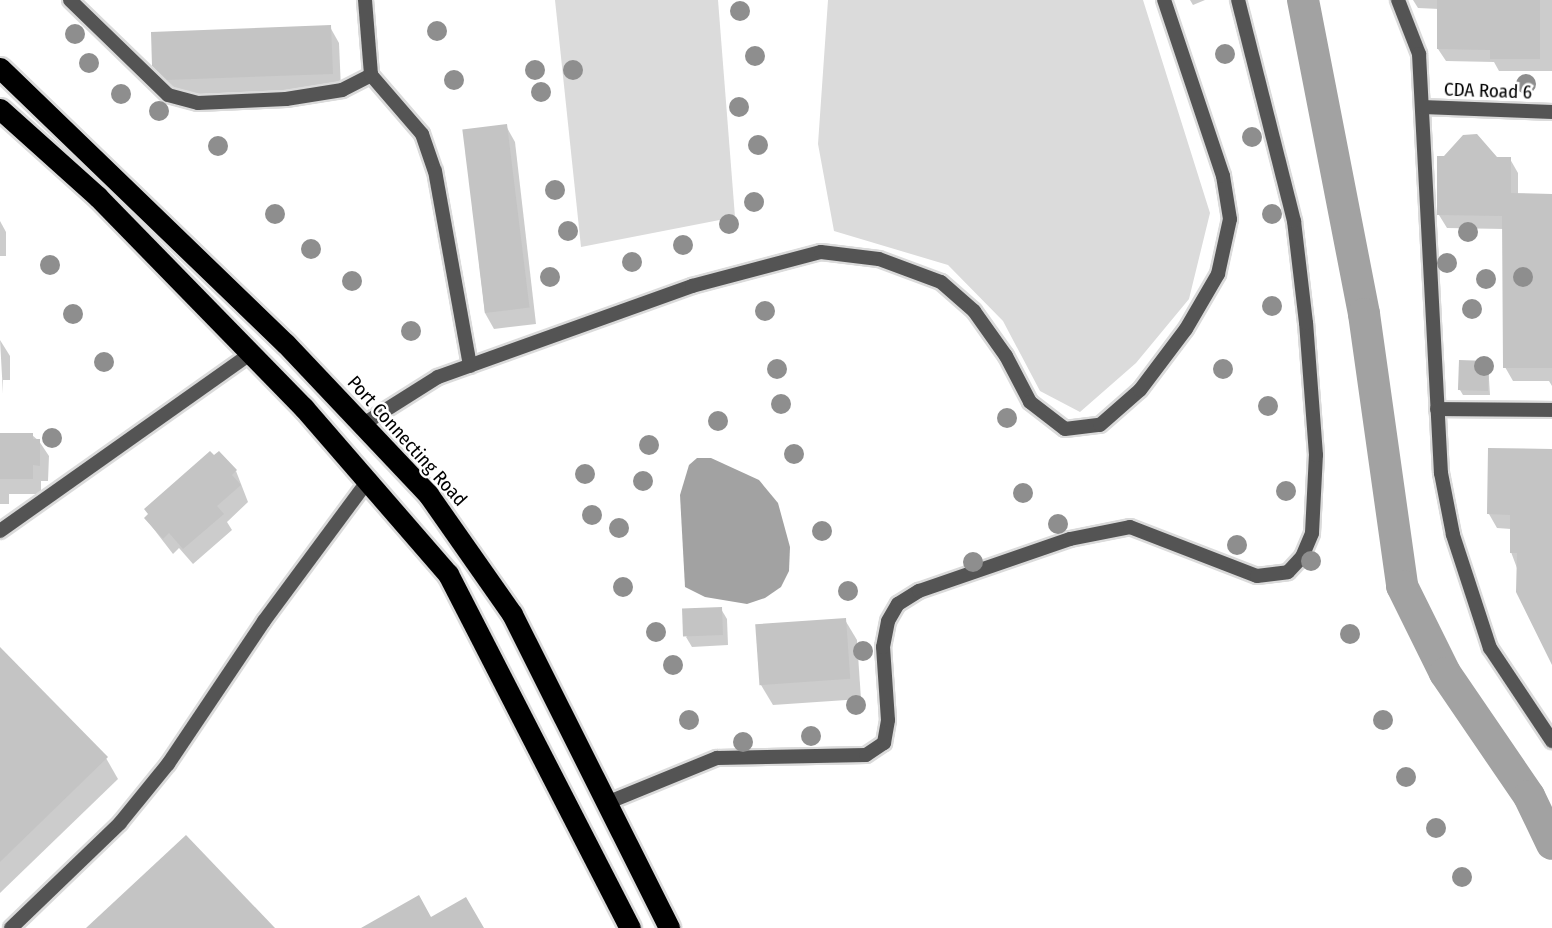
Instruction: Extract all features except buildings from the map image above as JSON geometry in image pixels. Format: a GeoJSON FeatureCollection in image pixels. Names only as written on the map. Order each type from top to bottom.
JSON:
{"type":"FeatureCollection","features":[{"type":"Feature","properties":{"kind":"highway","name":"Port Connecting Road"},"geometry":{"type":"LineString","coordinates":[[0,68],[365,423],[428,494],[491,582],[609,802],[669,928]]}},
{"type":"Feature","properties":{"kind":"highway"},"geometry":{"type":"LineString","coordinates":[[0,110],[98,197],[250,354],[369,480],[448,574],[471,613],[630,928]]}},
{"type":"Feature","properties":{"kind":"street"},"geometry":{"type":"LineString","coordinates":[[70,0],[168,95],[198,103],[286,99],[342,90],[371,75]]}},
{"type":"Feature","properties":{"kind":"street"},"geometry":{"type":"LineString","coordinates":[[365,0],[371,75],[422,134],[435,171],[470,366]]}},
{"type":"Feature","properties":{"kind":"street"},"geometry":{"type":"LineString","coordinates":[[365,423],[438,377],[692,286],[821,253],[879,259],[941,282],[974,311],[1006,356],[1030,402],[1065,429],[1100,425],[1140,390],[1186,329],[1218,274],[1230,219],[1223,176],[1164,0]]}},
{"type":"Feature","properties":{"kind":"street"},"geometry":{"type":"LineString","coordinates":[[609,802],[717,758],[866,755],[884,743],[888,720],[883,647],[888,621],[898,604],[919,591],[1070,539],[1130,527],[1257,576],[1288,572],[1302,558],[1312,533],[1316,455],[1307,323],[1294,221],[1238,0]]}},
{"type":"Feature","properties":{"kind":"street"},"geometry":{"type":"LineString","coordinates":[[1398,0],[1419,54],[1441,473],[1453,535],[1490,648],[1550,736]]}},
{"type":"Feature","properties":{"kind":"street","name":"CDA Road 6"},"geometry":{"type":"LineString","coordinates":[[1423,107],[1552,112]]}},
{"type":"Feature","properties":{"kind":"street"},"geometry":{"type":"LineString","coordinates":[[0,531],[250,354]]}},
{"type":"Feature","properties":{"kind":"street"},"geometry":{"type":"LineString","coordinates":[[1437,409],[1552,410]]}},
{"type":"Feature","properties":{"kind":"street"},"geometry":{"type":"LineString","coordinates":[[11,928],[120,823],[168,764],[264,621],[369,480]]}},
{"type":"Feature","properties":{"kind":"shaded area"},"geometry":{"type":"Polygon","coordinates":[[[555,0],[718,0],[735,217],[581,247],[555,0]]]}},
{"type":"Feature","properties":{"kind":"shaded area"},"geometry":{"type":"Polygon","coordinates":[[[828,0],[1143,0],[1210,213],[1189,299],[1136,363],[1080,412],[1040,391],[1003,321],[948,265],[834,231],[818,144],[828,0]]]}},
{"type":"Feature","properties":{"kind":"shaded area"},"geometry":{"type":"Polygon","coordinates":[[[697,458],[711,458],[759,480],[778,503],[790,547],[789,571],[781,587],[765,598],[747,604],[705,597],[685,587],[680,495],[689,465],[697,458]]]}},
{"type":"Feature","properties":{"kind":"waterway"},"geometry":{"type":"LineString","coordinates":[[1303,0],[1364,314],[1402,586],[1445,673],[1529,796],[1552,844]]}}]}
